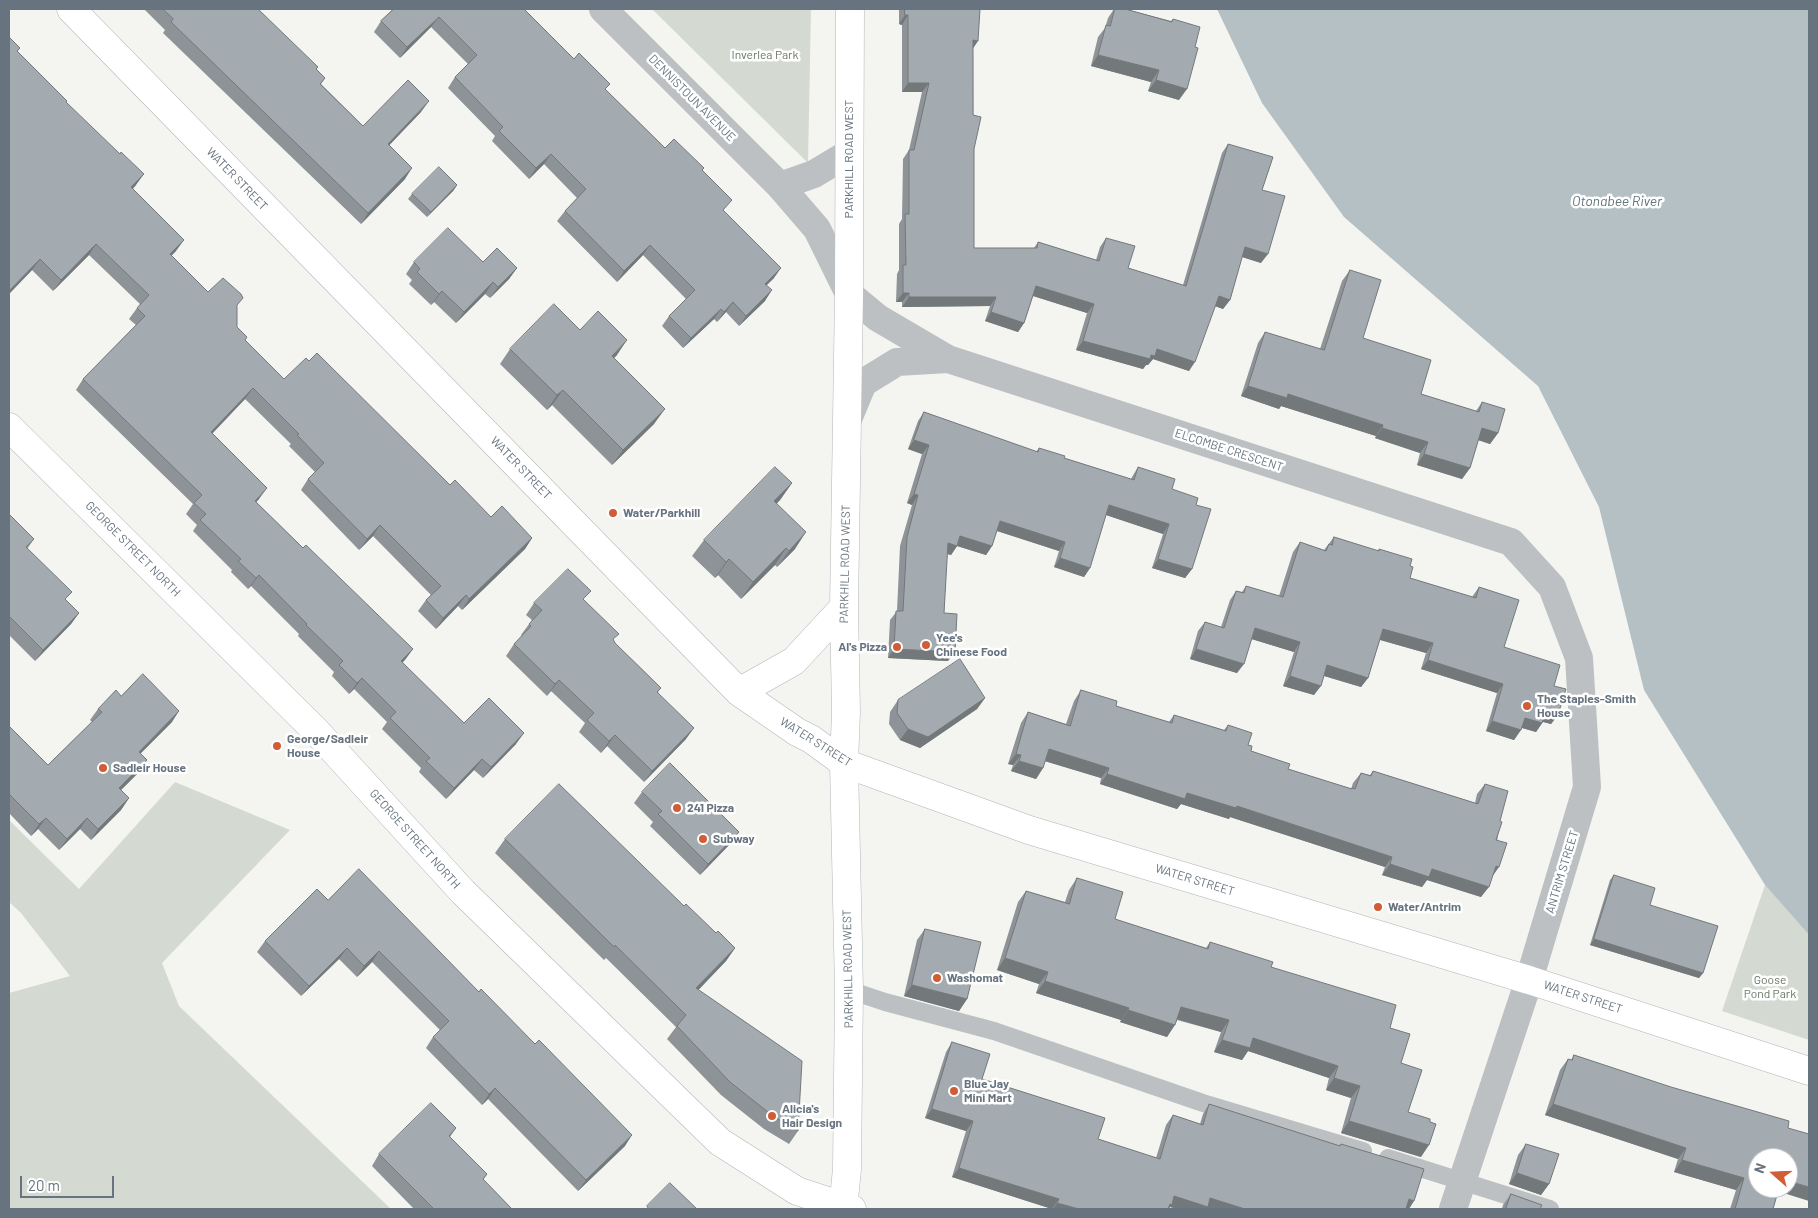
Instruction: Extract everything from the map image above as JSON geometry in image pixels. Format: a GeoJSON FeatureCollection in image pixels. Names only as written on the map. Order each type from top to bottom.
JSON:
{"type":"FeatureCollection","features":[{"type":"Feature","properties":{"kind":"main road","name":"WATER STREET"},"geometry":{"type":"LineString","coordinates":[[71,9],[739,692],[844,763],[1029,830],[1529,980],[1809,1071]]}},
{"type":"Feature","properties":{"kind":"main road","name":"PARKHILL ROAD WEST"},"geometry":{"type":"LineString","coordinates":[[846,1208],[849,990],[844,763],[846,702],[844,607],[848,420],[850,9]]}},
{"type":"Feature","properties":{"kind":"main road","name":"GEORGE STREET NORTH"},"geometry":{"type":"LineString","coordinates":[[9,427],[315,730],[463,892],[720,1142],[796,1191],[846,1208]]}},
{"type":"Feature","properties":{"kind":"main road"},"geometry":{"type":"LineString","coordinates":[[739,692],[794,661],[844,607]]}},
{"type":"Feature","properties":{"kind":"street","name":"DENNISTOUN AVENUE"},"geometry":{"type":"LineString","coordinates":[[603,9],[780,186],[817,229],[849,294]]}},
{"type":"Feature","properties":{"kind":"street"},"geometry":{"type":"LineString","coordinates":[[780,186],[814,174],[849,153]]}},
{"type":"Feature","properties":{"kind":"street","name":"ELCOMBE CRESCENT"},"geometry":{"type":"LineString","coordinates":[[849,294],[878,318],[948,359],[1511,542]]}},
{"type":"Feature","properties":{"kind":"street","name":"ELCOMBE CRESCENT"},"geometry":{"type":"LineString","coordinates":[[848,420],[863,383],[897,362],[948,359]]}},
{"type":"Feature","properties":{"kind":"street","name":"ANTRIM STREET"},"geometry":{"type":"LineString","coordinates":[[1453,1209],[1529,980],[1587,787],[1579,658],[1552,587],[1511,542]]}},
{"type":"Feature","properties":{"kind":"lane"},"geometry":{"type":"LineString","coordinates":[[849,990],[885,1002],[994,1031],[1203,1103],[1462,1180],[1550,1209]]}},
{"type":"Feature","properties":{"kind":"green space","name":"Inverlea Park"},"geometry":{"type":"Polygon","coordinates":[[[652,9],[811,9],[808,163],[652,9]]]}},
{"type":"Feature","properties":{"kind":"green space"},"geometry":{"type":"Polygon","coordinates":[[[175,782],[290,830],[162,963],[179,1006],[391,1209],[9,1209],[9,993],[70,976],[21,913],[9,902],[9,820],[79,889],[175,782]]]}},
{"type":"Feature","properties":{"kind":"green space","name":"Goose Pond Park"},"geometry":{"type":"Polygon","coordinates":[[[1765,885],[1809,935],[1809,1040],[1722,1011],[1765,885]]]}},
{"type":"Feature","properties":{"kind":"water","name":"Otonabee River"},"geometry":{"type":"Polygon","coordinates":[[[1217,9],[1809,9],[1809,935],[1765,885],[1644,690],[1599,507],[1538,386],[1344,217],[1262,103],[1217,9]]]}},
{"type":"Feature","properties":{"kind":"building"},"geometry":{"type":"Polygon","coordinates":[[[163,9],[258,9],[318,67],[316,69],[325,78],[320,84],[363,126],[408,80],[429,101],[388,144],[412,168],[368,213],[171,22],[173,19],[163,9]]]}},
{"type":"Feature","properties":{"kind":"building"},"geometry":{"type":"Polygon","coordinates":[[[394,9],[524,9],[574,59],[579,53],[610,84],[605,89],[665,148],[674,139],[704,168],[702,170],[732,200],[723,210],[781,268],[765,284],[772,290],[746,316],[733,302],[724,312],[721,309],[691,338],[669,316],[695,290],[650,245],[624,271],[565,211],[586,189],[551,154],[536,168],[499,131],[503,127],[455,77],[477,55],[439,17],[407,47],[381,21],[394,9]]]}},
{"type":"Feature","properties":{"kind":"building"},"geometry":{"type":"Polygon","coordinates":[[[905,9],[980,9],[978,41],[973,40],[973,115],[981,117],[974,149],[974,248],[1037,248],[1038,242],[1099,261],[1106,238],[1135,246],[1128,268],[1186,286],[1228,144],[1273,157],[1262,190],[1285,196],[1268,254],[1245,247],[1230,300],[1219,296],[1195,362],[1157,349],[1155,356],[1151,355],[1150,359],[1083,341],[1094,304],[1036,286],[1024,323],[991,312],[996,297],[909,297],[909,293],[903,293],[903,265],[906,265],[905,214],[909,214],[909,150],[914,150],[929,83],[908,83],[908,15],[905,15],[905,9]]]}},
{"type":"Feature","properties":{"kind":"building"},"geometry":{"type":"Polygon","coordinates":[[[1115,9],[1125,9],[1172,22],[1173,19],[1200,27],[1195,47],[1198,48],[1187,89],[1156,80],[1159,70],[1098,55],[1106,25],[1110,26],[1115,9]]]}},
{"type":"Feature","properties":{"kind":"building"},"geometry":{"type":"Polygon","coordinates":[[[9,37],[20,48],[17,51],[66,102],[120,154],[121,152],[144,174],[131,187],[184,240],[170,254],[208,292],[223,278],[241,294],[243,298],[237,305],[237,327],[247,337],[245,340],[284,379],[306,358],[309,361],[317,353],[450,485],[455,480],[491,517],[502,506],[532,538],[469,599],[466,595],[443,618],[426,600],[441,586],[380,525],[367,539],[308,479],[324,463],[297,435],[299,434],[253,388],[211,432],[267,488],[255,501],[303,548],[306,545],[413,649],[401,661],[464,723],[489,698],[524,733],[491,767],[482,759],[454,788],[426,761],[430,758],[390,718],[396,712],[362,678],[357,683],[339,665],[343,661],[259,575],[256,578],[238,561],[241,559],[200,520],[206,514],[194,503],[202,495],[83,379],[145,316],[137,308],[149,295],[96,244],[61,280],[40,259],[9,291],[9,37]]]}},
{"type":"Feature","properties":{"kind":"building"},"geometry":{"type":"Polygon","coordinates":[[[439,167],[457,185],[431,212],[412,194],[439,167]]]}},
{"type":"Feature","properties":{"kind":"building"},"geometry":{"type":"Polygon","coordinates":[[[448,228],[483,262],[497,248],[517,268],[498,287],[493,282],[464,312],[442,291],[439,294],[417,272],[420,269],[414,262],[448,228]]]}},
{"type":"Feature","properties":{"kind":"building"},"geometry":{"type":"Polygon","coordinates":[[[1350,270],[1381,280],[1363,338],[1431,360],[1421,394],[1479,412],[1482,402],[1505,409],[1498,433],[1482,428],[1470,468],[1424,454],[1428,442],[1382,428],[1383,425],[1288,394],[1287,398],[1248,386],[1265,332],[1324,350],[1350,270]]]}},
{"type":"Feature","properties":{"kind":"building"},"geometry":{"type":"Polygon","coordinates":[[[554,304],[580,330],[598,311],[627,340],[612,356],[665,409],[623,450],[563,390],[557,395],[510,349],[554,304]]]}},
{"type":"Feature","properties":{"kind":"building"},"geometry":{"type":"Polygon","coordinates":[[[924,412],[1038,452],[1039,448],[1134,480],[1138,467],[1175,479],[1172,489],[1198,498],[1196,505],[1211,509],[1192,569],[1158,559],[1169,524],[1109,505],[1090,568],[1060,558],[1065,542],[1000,521],[992,546],[960,536],[957,546],[948,543],[944,613],[957,614],[955,652],[894,649],[896,611],[903,611],[907,537],[918,495],[914,494],[929,445],[914,440],[924,412]]]}},
{"type":"Feature","properties":{"kind":"building"},"geometry":{"type":"Polygon","coordinates":[[[775,467],[792,483],[774,501],[806,532],[789,551],[786,548],[753,582],[729,559],[726,562],[704,540],[775,467]]]}},
{"type":"Feature","properties":{"kind":"building"},"geometry":{"type":"Polygon","coordinates":[[[9,514],[34,539],[26,547],[72,592],[65,599],[79,613],[43,650],[9,616],[9,514]]]}},
{"type":"Feature","properties":{"kind":"building"},"geometry":{"type":"Polygon","coordinates":[[[1334,537],[1412,559],[1410,566],[1413,567],[1410,578],[1476,598],[1479,587],[1519,600],[1504,647],[1560,665],[1554,686],[1566,689],[1558,715],[1546,711],[1542,723],[1525,718],[1521,730],[1492,721],[1503,684],[1428,660],[1433,643],[1383,629],[1368,678],[1327,665],[1321,686],[1290,676],[1300,642],[1255,628],[1244,664],[1196,649],[1205,622],[1224,628],[1236,591],[1244,593],[1246,586],[1283,597],[1300,542],[1326,551],[1329,544],[1332,545],[1334,537]]]}},
{"type":"Feature","properties":{"kind":"building"},"geometry":{"type":"Polygon","coordinates":[[[568,569],[591,591],[583,599],[619,634],[613,639],[615,643],[661,688],[657,692],[694,728],[652,771],[615,735],[609,741],[587,720],[594,713],[559,680],[555,684],[514,644],[531,626],[529,624],[542,610],[534,603],[568,569]]]}},
{"type":"Feature","properties":{"kind":"building"},"geometry":{"type":"Polygon","coordinates":[[[960,659],[985,698],[928,737],[908,729],[897,713],[898,700],[960,659]]]}},
{"type":"Feature","properties":{"kind":"building","name":"Sadleir House"},"geometry":{"type":"Polygon","coordinates":[[[143,674],[179,711],[139,752],[147,760],[119,788],[129,798],[98,829],[87,818],[67,839],[46,818],[39,824],[9,794],[9,726],[48,765],[102,712],[98,709],[116,690],[121,696],[143,674]]]}},
{"type":"Feature","properties":{"kind":"building"},"geometry":{"type":"Polygon","coordinates":[[[1081,690],[1117,701],[1116,706],[1172,723],[1174,715],[1226,731],[1228,725],[1252,733],[1248,745],[1252,746],[1251,751],[1290,764],[1288,769],[1352,789],[1355,789],[1361,773],[1371,776],[1373,771],[1478,804],[1485,784],[1508,791],[1500,821],[1502,822],[1496,840],[1507,843],[1499,867],[1496,866],[1489,887],[1432,869],[1429,877],[1390,864],[1392,857],[1237,806],[1236,808],[1187,793],[1185,799],[1107,774],[1109,768],[1049,749],[1043,768],[1019,761],[1021,755],[1016,754],[1028,712],[1070,726],[1081,690]]]}},
{"type":"Feature","properties":{"kind":"building"},"geometry":{"type":"Polygon","coordinates":[[[670,763],[739,832],[708,864],[658,814],[662,811],[642,792],[670,763]]]}},
{"type":"Feature","properties":{"kind":"building"},"geometry":{"type":"Polygon","coordinates":[[[559,784],[684,906],[686,904],[716,933],[718,931],[735,948],[696,988],[802,1061],[798,1131],[773,1116],[730,1082],[677,1026],[686,1015],[505,839],[559,784]]]}},
{"type":"Feature","properties":{"kind":"building"},"geometry":{"type":"Polygon","coordinates":[[[359,869],[479,992],[481,989],[535,1044],[539,1040],[632,1135],[586,1180],[495,1088],[489,1094],[433,1037],[449,1021],[379,951],[364,966],[347,948],[309,986],[265,941],[317,889],[328,900],[359,869]]]}},
{"type":"Feature","properties":{"kind":"building"},"geometry":{"type":"Polygon","coordinates":[[[1614,875],[1655,888],[1650,905],[1718,926],[1703,973],[1594,939],[1614,875]]]}},
{"type":"Feature","properties":{"kind":"building"},"geometry":{"type":"Polygon","coordinates":[[[1077,878],[1123,892],[1115,919],[1208,949],[1210,942],[1273,962],[1271,967],[1396,1005],[1390,1028],[1410,1034],[1401,1063],[1422,1070],[1408,1112],[1430,1119],[1430,1122],[1436,1124],[1429,1145],[1349,1121],[1360,1086],[1334,1078],[1338,1066],[1253,1038],[1250,1048],[1222,1040],[1229,1020],[1181,1007],[1175,1025],[1128,1010],[1129,1008],[1045,981],[1048,972],[1005,958],[1026,891],[1069,904],[1077,878]]]}},
{"type":"Feature","properties":{"kind":"building","name":"Washomat"},"geometry":{"type":"Polygon","coordinates":[[[925,929],[981,942],[967,999],[912,985],[925,929]]]}},
{"type":"Feature","properties":{"kind":"building"},"geometry":{"type":"Polygon","coordinates":[[[952,1042],[990,1054],[982,1079],[1105,1118],[1098,1139],[1160,1159],[1173,1115],[1203,1125],[1209,1104],[1340,1146],[1341,1144],[1424,1169],[1414,1201],[1409,1199],[1406,1209],[1245,1209],[1210,1198],[1208,1207],[1174,1196],[1172,1205],[1170,1204],[1168,1209],[1079,1209],[1057,1203],[1059,1199],[959,1168],[973,1121],[932,1109],[952,1042]]]}},
{"type":"Feature","properties":{"kind":"building"},"geometry":{"type":"Polygon","coordinates":[[[1574,1055],[1671,1087],[1789,1121],[1788,1128],[1809,1134],[1809,1187],[1798,1184],[1798,1148],[1748,1148],[1748,1198],[1776,1198],[1773,1209],[1735,1209],[1744,1178],[1682,1160],[1686,1148],[1553,1104],[1568,1059],[1572,1060],[1574,1055]]]}},
{"type":"Feature","properties":{"kind":"building"},"geometry":{"type":"Polygon","coordinates":[[[431,1103],[456,1128],[449,1136],[487,1174],[483,1179],[512,1209],[434,1209],[379,1154],[431,1103]]]}},
{"type":"Feature","properties":{"kind":"building"},"geometry":{"type":"Polygon","coordinates":[[[1526,1144],[1559,1154],[1549,1184],[1517,1173],[1526,1144]]]}},
{"type":"Feature","properties":{"kind":"building"},"geometry":{"type":"Polygon","coordinates":[[[670,1183],[697,1209],[647,1209],[647,1206],[670,1183]]]}},
{"type":"Feature","properties":{"kind":"building"},"geometry":{"type":"Polygon","coordinates":[[[1511,1194],[1542,1205],[1540,1209],[1506,1209],[1511,1194]]]}},
{"type":"Feature","properties":{"kind":"place","name":"Water/Parkhill"},"geometry":{"type":"Point","coordinates":[613,513]}},
{"type":"Feature","properties":{"kind":"place","name":"Yee's Chinese Food"},"geometry":{"type":"Point","coordinates":[926,645]}},
{"type":"Feature","properties":{"kind":"place","name":"Al's Pizza"},"geometry":{"type":"Point","coordinates":[897,647]}},
{"type":"Feature","properties":{"kind":"place","name":"The Staples-Smith House"},"geometry":{"type":"Point","coordinates":[1527,706]}},
{"type":"Feature","properties":{"kind":"place","name":"George/Sadleir House"},"geometry":{"type":"Point","coordinates":[277,746]}},
{"type":"Feature","properties":{"kind":"place","name":"Sadleir House"},"geometry":{"type":"Point","coordinates":[103,768]}},
{"type":"Feature","properties":{"kind":"place","name":"241 Pizza"},"geometry":{"type":"Point","coordinates":[677,808]}},
{"type":"Feature","properties":{"kind":"place","name":"Subway"},"geometry":{"type":"Point","coordinates":[703,839]}},
{"type":"Feature","properties":{"kind":"place","name":"Water/Antrim"},"geometry":{"type":"Point","coordinates":[1378,907]}},
{"type":"Feature","properties":{"kind":"place","name":"Washomat"},"geometry":{"type":"Point","coordinates":[937,978]}},
{"type":"Feature","properties":{"kind":"place","name":"Blue Jay Mini Mart"},"geometry":{"type":"Point","coordinates":[954,1091]}},
{"type":"Feature","properties":{"kind":"place","name":"Alicia's Hair Design"},"geometry":{"type":"Point","coordinates":[772,1116]}}]}
